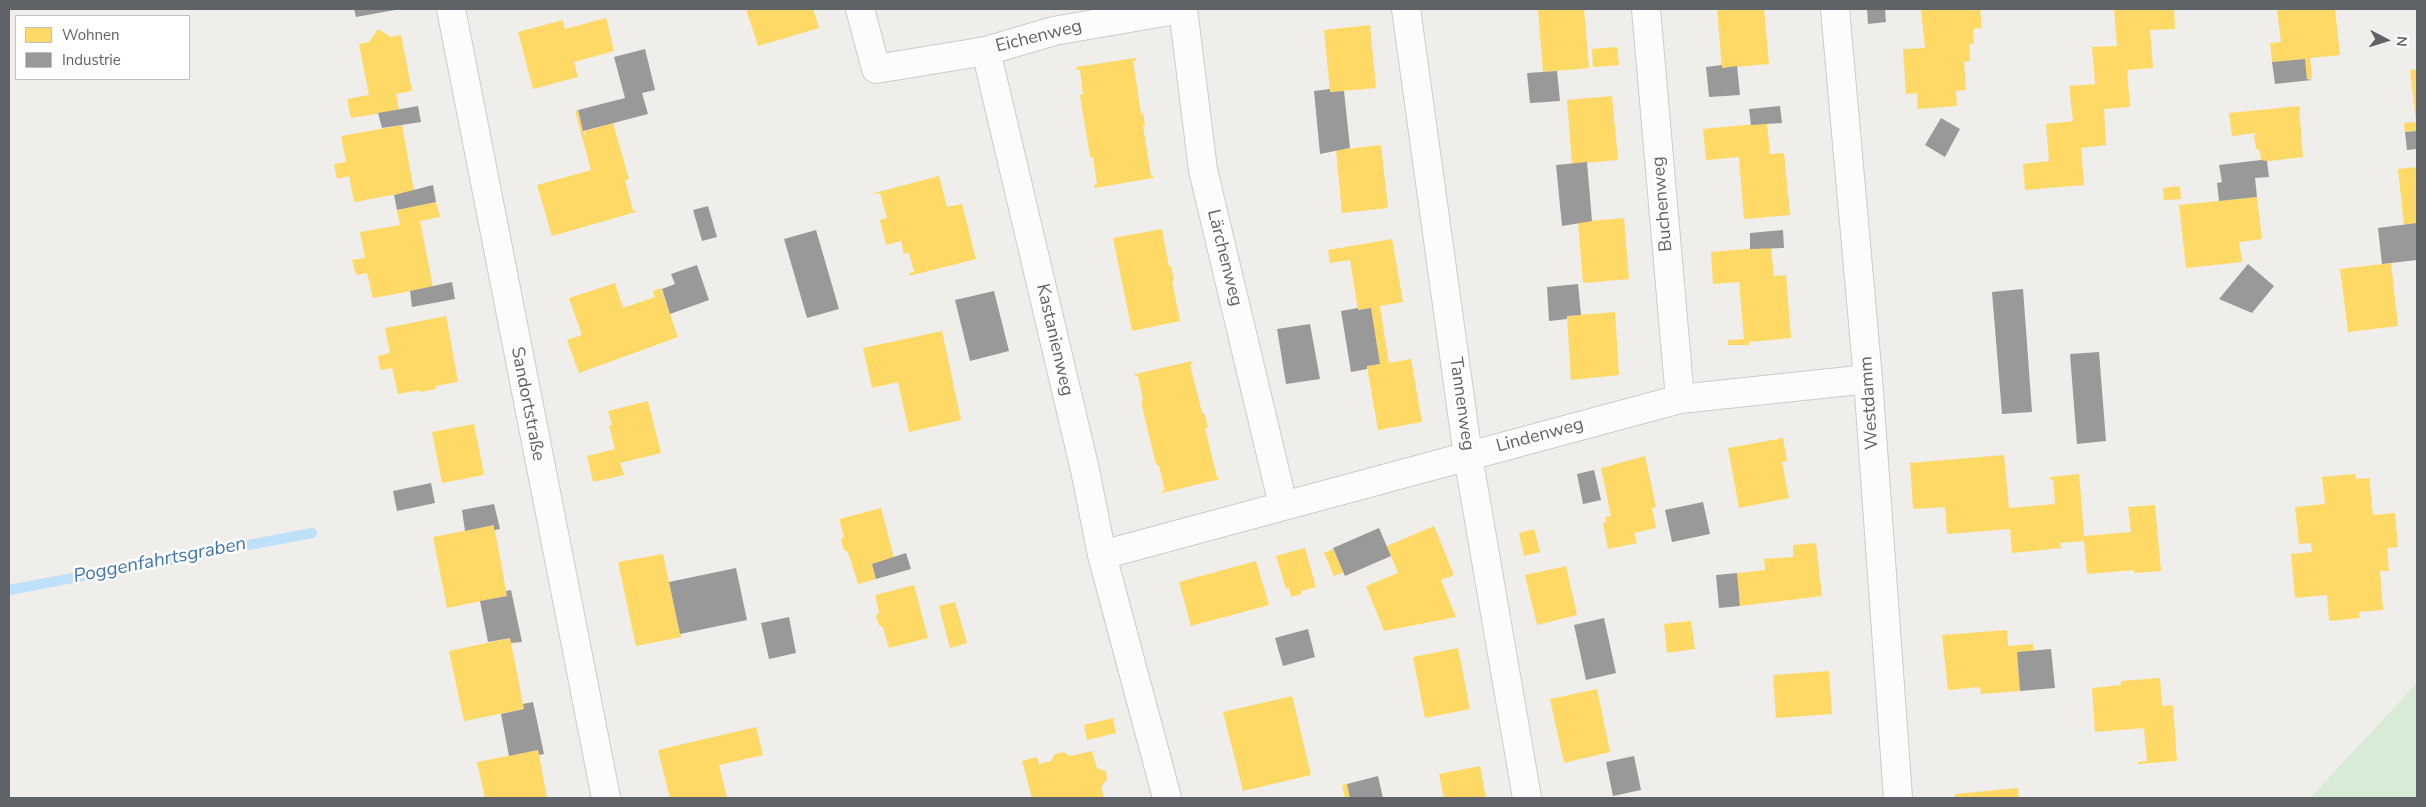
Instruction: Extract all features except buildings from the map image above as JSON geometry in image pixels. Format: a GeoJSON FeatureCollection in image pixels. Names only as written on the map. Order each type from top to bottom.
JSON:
{"type":"FeatureCollection","features":[{"type":"Feature","properties":{"kind":"street","name":"Sandortstraße"},"geometry":{"type":"LineString","coordinates":[[450,9],[606,798]]}},
{"type":"Feature","properties":{"kind":"street"},"geometry":{"type":"LineString","coordinates":[[860,9],[876,69],[986,51]]}},
{"type":"Feature","properties":{"kind":"street","name":"Eichenweg"},"geometry":{"type":"LineString","coordinates":[[986,51],[1054,31],[1182,9]]}},
{"type":"Feature","properties":{"kind":"street","name":"Lärchenweg"},"geometry":{"type":"LineString","coordinates":[[1182,9],[1203,170],[1283,505]]}},
{"type":"Feature","properties":{"kind":"street","name":"Tannenweg"},"geometry":{"type":"LineString","coordinates":[[1406,9],[1468,456],[1527,798]]}},
{"type":"Feature","properties":{"kind":"street","name":"Buchenweg"},"geometry":{"type":"LineString","coordinates":[[1646,9],[1680,399]]}},
{"type":"Feature","properties":{"kind":"street","name":"Westdamm"},"geometry":{"type":"LineString","coordinates":[[1835,9],[1868,379],[1898,798]]}},
{"type":"Feature","properties":{"kind":"street","name":"Kastanienweg"},"geometry":{"type":"LineString","coordinates":[[986,51],[1085,470],[1102,555],[1167,798]]}},
{"type":"Feature","properties":{"kind":"street","name":"Lindenweg"},"geometry":{"type":"LineString","coordinates":[[1102,555],[1680,399],[1868,379]]}},
{"type":"Feature","properties":{"kind":"green space"},"geometry":{"type":"Polygon","coordinates":[[[2417,683],[2417,798],[2310,798],[2417,683]]]}},
{"type":"Feature","properties":{"kind":"waterway","name":"Poggenfahrtsgraben"},"geometry":{"type":"LineString","coordinates":[[9,590],[312,533]]}}]}
